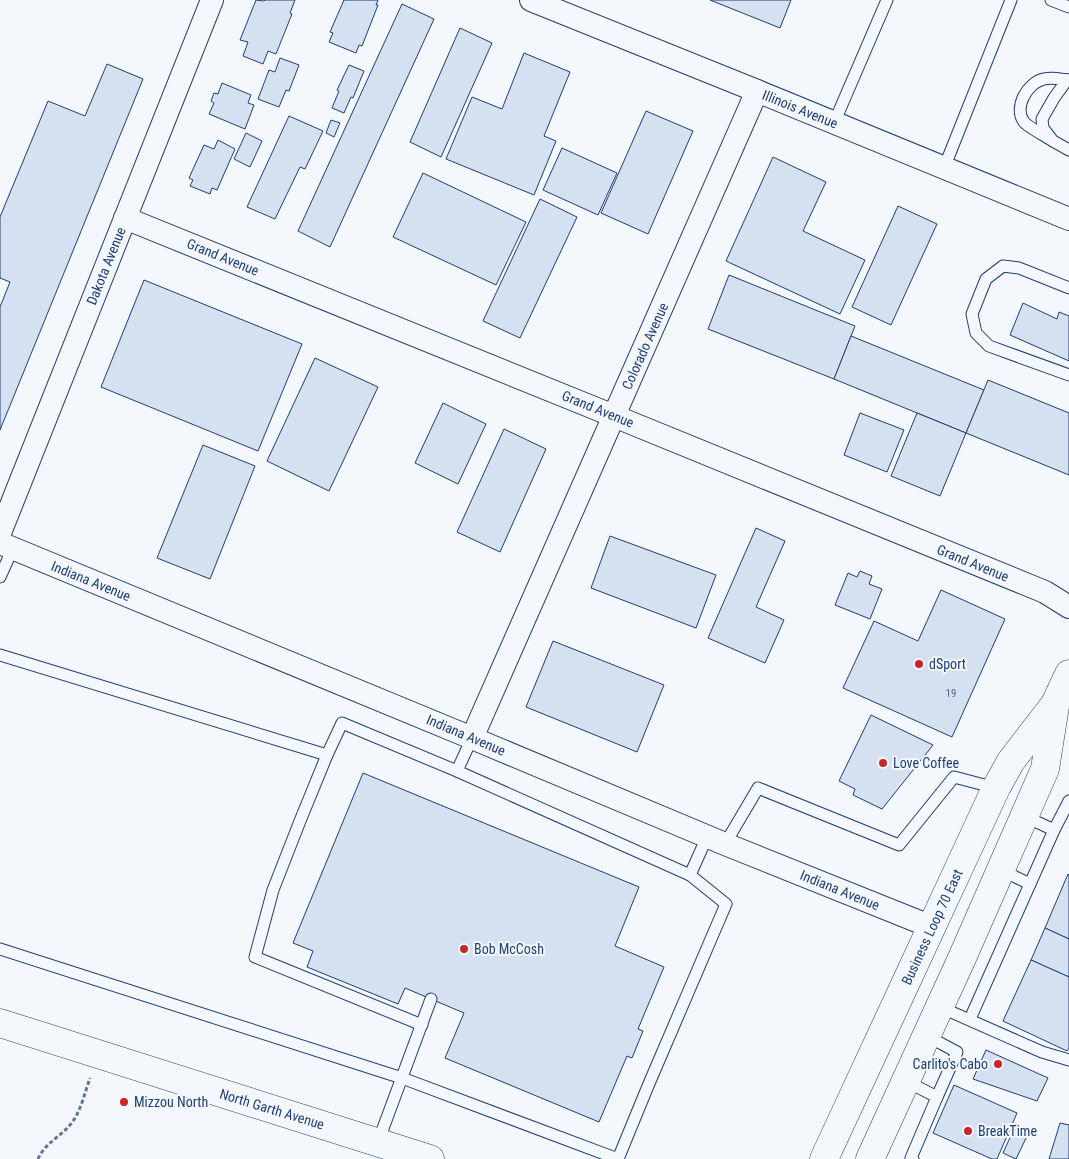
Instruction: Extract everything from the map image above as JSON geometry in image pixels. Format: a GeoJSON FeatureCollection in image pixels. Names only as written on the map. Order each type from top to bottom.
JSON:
{"type":"FeatureCollection","features":[{"type":"Feature","properties":{"kind":"main road","name":"Business Loop 70 East"},"geometry":{"type":"LineString","coordinates":[[824,1159],[996,788],[1011,761],[1064,691]]}},
{"type":"Feature","properties":{"kind":"main road","name":"Business Loop 70 East"},"geometry":{"type":"LineString","coordinates":[[870,1159],[940,1007],[1045,769],[1064,691]]}},
{"type":"Feature","properties":{"kind":"main road","name":"North Garth Avenue"},"geometry":{"type":"LineString","coordinates":[[0,1023],[430,1159]]}},
{"type":"Feature","properties":{"kind":"street","name":"Dakota Avenue"},"geometry":{"type":"LineString","coordinates":[[4,541],[125,218],[212,0]]}},
{"type":"Feature","properties":{"kind":"street","name":"Illinois Avenue"},"geometry":{"type":"LineString","coordinates":[[531,0],[574,8],[757,91],[1069,219]]}},
{"type":"Feature","properties":{"kind":"street","name":"Colorado Avenue"},"geometry":{"type":"LineString","coordinates":[[472,738],[757,91]]}},
{"type":"Feature","properties":{"kind":"street","name":"Grand Avenue"},"geometry":{"type":"LineString","coordinates":[[125,218],[1045,592],[1069,607]]}},
{"type":"Feature","properties":{"kind":"street","name":"Indiana Avenue"},"geometry":{"type":"LineString","coordinates":[[4,541],[716,840],[932,927]]}},
{"type":"Feature","properties":{"kind":"lane"},"geometry":{"type":"LineString","coordinates":[[834,123],[887,0]]}},
{"type":"Feature","properties":{"kind":"lane"},"geometry":{"type":"LineString","coordinates":[[944,168],[1011,0]]}},
{"type":"Feature","properties":{"kind":"lane"},"geometry":{"type":"LineString","coordinates":[[1051,0],[1069,7]]}},
{"type":"Feature","properties":{"kind":"lane"},"geometry":{"type":"LineString","coordinates":[[1068,80],[1052,78],[1036,82],[1022,100],[1020,110],[1024,122],[1069,150]]}},
{"type":"Feature","properties":{"kind":"lane"},"geometry":{"type":"LineString","coordinates":[[1053,141],[1043,128],[1042,119],[1054,98],[1068,80]]}},
{"type":"Feature","properties":{"kind":"lane"},"geometry":{"type":"LineString","coordinates":[[1069,288],[1018,268],[1004,266],[986,278],[972,314],[976,333],[990,346],[1069,375]]}},
{"type":"Feature","properties":{"kind":"lane"},"geometry":{"type":"LineString","coordinates":[[0,577],[4,541]]}},
{"type":"Feature","properties":{"kind":"lane"},"geometry":{"type":"LineString","coordinates":[[0,655],[327,755]]}},
{"type":"Feature","properties":{"kind":"lane"},"geometry":{"type":"LineString","coordinates":[[0,949],[402,1078],[618,1159],[726,904],[690,875],[457,771],[342,723],[327,755],[273,890],[255,957],[422,1025]]}},
{"type":"Feature","properties":{"kind":"lane"},"geometry":{"type":"LineString","coordinates":[[457,771],[472,738]]}},
{"type":"Feature","properties":{"kind":"lane"},"geometry":{"type":"LineString","coordinates":[[690,875],[758,788],[899,845],[954,777],[996,788]]}},
{"type":"Feature","properties":{"kind":"lane"},"geometry":{"type":"LineString","coordinates":[[970,1019],[1054,830],[1069,801]]}},
{"type":"Feature","properties":{"kind":"lane"},"geometry":{"type":"LineString","coordinates":[[1024,816],[1054,830]]}},
{"type":"Feature","properties":{"kind":"lane"},"geometry":{"type":"LineString","coordinates":[[1001,870],[1030,884]]}},
{"type":"Feature","properties":{"kind":"lane"},"geometry":{"type":"LineString","coordinates":[[378,1142],[432,999]]}},
{"type":"Feature","properties":{"kind":"lane"},"geometry":{"type":"LineString","coordinates":[[940,1007],[1042,1052],[1069,1060]]}},
{"type":"Feature","properties":{"kind":"lane"},"geometry":{"type":"LineString","coordinates":[[911,1159],[957,1052],[926,1036]]}},
{"type":"Feature","properties":{"kind":"lane"},"geometry":{"type":"LineString","coordinates":[[906,1080],[937,1097]]}},
{"type":"Feature","properties":{"kind":"path"},"geometry":{"type":"LineString","coordinates":[[38,1159],[54,1139],[70,1126],[75,1118],[90,1078]]}},
{"type":"Feature","properties":{"kind":"building"},"geometry":{"type":"Polygon","coordinates":[[[256,0],[295,0],[290,13],[292,14],[276,54],[268,51],[263,64],[243,56],[248,42],[240,40],[256,0]]]}},
{"type":"Feature","properties":{"kind":"building"},"geometry":{"type":"Polygon","coordinates":[[[344,0],[378,0],[376,5],[378,5],[362,46],[359,45],[356,53],[329,42],[333,33],[330,32],[344,0]]]}},
{"type":"Feature","properties":{"kind":"building"},"geometry":{"type":"Polygon","coordinates":[[[710,0],[791,0],[780,28],[710,0]]]}},
{"type":"Feature","properties":{"kind":"building"},"geometry":{"type":"Polygon","coordinates":[[[402,4],[434,19],[330,247],[298,231],[402,4]]]}},
{"type":"Feature","properties":{"kind":"building"},"geometry":{"type":"Polygon","coordinates":[[[460,28],[492,43],[441,157],[410,142],[460,28]]]}},
{"type":"Feature","properties":{"kind":"building"},"geometry":{"type":"Polygon","coordinates":[[[524,53],[570,72],[544,136],[556,141],[534,195],[446,159],[472,97],[502,109],[524,53]]]}},
{"type":"Feature","properties":{"kind":"building"},"geometry":{"type":"Polygon","coordinates":[[[280,58],[299,65],[289,91],[286,90],[279,107],[258,99],[269,70],[275,72],[280,58]]]}},
{"type":"Feature","properties":{"kind":"building"},"geometry":{"type":"Polygon","coordinates":[[[107,64],[143,79],[0,430],[0,307],[10,282],[0,278],[0,217],[48,101],[85,116],[107,64]]]}},
{"type":"Feature","properties":{"kind":"building"},"geometry":{"type":"Polygon","coordinates":[[[349,65],[364,71],[353,98],[351,97],[344,113],[332,108],[339,91],[337,90],[349,65]]]}},
{"type":"Feature","properties":{"kind":"building"},"geometry":{"type":"Polygon","coordinates":[[[222,83],[251,95],[248,103],[254,105],[245,129],[209,114],[214,103],[211,101],[214,93],[218,94],[222,83]]]}},
{"type":"Feature","properties":{"kind":"building"},"geometry":{"type":"Polygon","coordinates":[[[646,111],[693,131],[648,234],[601,213],[646,111]]]}},
{"type":"Feature","properties":{"kind":"building"},"geometry":{"type":"Polygon","coordinates":[[[289,116],[323,131],[305,169],[300,167],[275,219],[247,207],[289,116]]]}},
{"type":"Feature","properties":{"kind":"building"},"geometry":{"type":"Polygon","coordinates":[[[331,120],[340,123],[334,137],[326,133],[331,120]]]}},
{"type":"Feature","properties":{"kind":"building"},"geometry":{"type":"Polygon","coordinates":[[[246,133],[262,141],[250,167],[234,159],[246,133]]]}},
{"type":"Feature","properties":{"kind":"building"},"geometry":{"type":"Polygon","coordinates":[[[218,140],[235,149],[217,190],[212,188],[210,194],[190,186],[193,180],[189,178],[204,145],[214,149],[218,140]]]}},
{"type":"Feature","properties":{"kind":"building"},"geometry":{"type":"Polygon","coordinates":[[[562,148],[617,173],[598,215],[543,190],[562,148]]]}},
{"type":"Feature","properties":{"kind":"building"},"geometry":{"type":"Polygon","coordinates":[[[773,157],[826,182],[803,231],[865,260],[840,314],[726,261],[773,157]]]}},
{"type":"Feature","properties":{"kind":"building"},"geometry":{"type":"Polygon","coordinates":[[[423,173],[526,222],[496,285],[393,237],[423,173]]]}},
{"type":"Feature","properties":{"kind":"building"},"geometry":{"type":"Polygon","coordinates":[[[540,199],[577,217],[520,338],[483,321],[540,199]]]}},
{"type":"Feature","properties":{"kind":"building"},"geometry":{"type":"Polygon","coordinates":[[[898,206],[937,224],[891,325],[852,307],[898,206]]]}},
{"type":"Feature","properties":{"kind":"building"},"geometry":{"type":"Polygon","coordinates":[[[729,275],[855,326],[834,379],[708,329],[729,275]]]}},
{"type":"Feature","properties":{"kind":"building"},"geometry":{"type":"Polygon","coordinates":[[[144,280],[302,344],[258,451],[101,387],[144,280]]]}},
{"type":"Feature","properties":{"kind":"building"},"geometry":{"type":"Polygon","coordinates":[[[1023,303],[1057,319],[1059,312],[1069,316],[1069,361],[1010,335],[1023,303]]]}},
{"type":"Feature","properties":{"kind":"building"},"geometry":{"type":"Polygon","coordinates":[[[851,336],[984,390],[966,433],[834,379],[851,336]]]}},
{"type":"Feature","properties":{"kind":"building"},"geometry":{"type":"Polygon","coordinates":[[[315,358],[378,387],[329,491],[267,461],[315,358]]]}},
{"type":"Feature","properties":{"kind":"building"},"geometry":{"type":"Polygon","coordinates":[[[988,380],[1069,413],[1069,475],[966,433],[988,380]]]}},
{"type":"Feature","properties":{"kind":"building"},"geometry":{"type":"Polygon","coordinates":[[[443,403],[486,424],[458,484],[415,463],[443,403]]]}},
{"type":"Feature","properties":{"kind":"building"},"geometry":{"type":"Polygon","coordinates":[[[860,413],[904,430],[887,472],[844,455],[860,413]]]}},
{"type":"Feature","properties":{"kind":"building"},"geometry":{"type":"Polygon","coordinates":[[[917,413],[966,433],[940,496],[891,476],[917,413]]]}},
{"type":"Feature","properties":{"kind":"building"},"geometry":{"type":"Polygon","coordinates":[[[504,429],[546,449],[500,552],[457,532],[504,429]]]}},
{"type":"Feature","properties":{"kind":"building"},"geometry":{"type":"Polygon","coordinates":[[[203,445],[255,466],[210,579],[157,558],[203,445]]]}},
{"type":"Feature","properties":{"kind":"building"},"geometry":{"type":"Polygon","coordinates":[[[756,528],[785,541],[756,607],[784,620],[765,663],[708,638],[756,528]]]}},
{"type":"Feature","properties":{"kind":"building"},"geometry":{"type":"Polygon","coordinates":[[[610,536],[716,575],[696,628],[591,588],[610,536]]]}},
{"type":"Feature","properties":{"kind":"building"},"geometry":{"type":"Polygon","coordinates":[[[860,571],[872,576],[869,584],[882,589],[870,619],[835,605],[848,573],[857,577],[860,571]]]}},
{"type":"Feature","properties":{"kind":"building","name":"dSport"},"geometry":{"type":"Polygon","coordinates":[[[941,590],[1005,619],[952,737],[843,688],[874,621],[918,641],[941,590]]]}},
{"type":"Feature","properties":{"kind":"building"},"geometry":{"type":"Polygon","coordinates":[[[553,641],[664,685],[637,752],[526,707],[553,641]]]}},
{"type":"Feature","properties":{"kind":"building","name":"Love Coffee"},"geometry":{"type":"Polygon","coordinates":[[[871,715],[933,745],[882,809],[853,795],[855,789],[839,781],[871,715]]]}},
{"type":"Feature","properties":{"kind":"building","name":"Bob McCosh"},"geometry":{"type":"Polygon","coordinates":[[[363,773],[639,887],[615,946],[664,967],[638,1029],[643,1031],[632,1058],[627,1056],[599,1122],[445,1058],[464,1013],[405,988],[398,1004],[307,967],[313,951],[293,943],[363,773]]]}},
{"type":"Feature","properties":{"kind":"building"},"geometry":{"type":"Polygon","coordinates":[[[1069,875],[1069,939],[1045,928],[1069,875]]]}},
{"type":"Feature","properties":{"kind":"building"},"geometry":{"type":"Polygon","coordinates":[[[1045,928],[1069,939],[1069,977],[1031,960],[1045,928]]]}},
{"type":"Feature","properties":{"kind":"building"},"geometry":{"type":"Polygon","coordinates":[[[1031,960],[1069,977],[1069,1048],[1067,1051],[1003,1021],[1031,960]]]}},
{"type":"Feature","properties":{"kind":"building","name":"Carlito's Cabo"},"geometry":{"type":"Polygon","coordinates":[[[986,1050],[1048,1078],[1037,1101],[973,1079],[986,1050]]]}},
{"type":"Feature","properties":{"kind":"building"},"geometry":{"type":"Polygon","coordinates":[[[954,1085],[1017,1113],[997,1159],[992,1159],[933,1133],[954,1085]]]}},
{"type":"Feature","properties":{"kind":"building"},"geometry":{"type":"Polygon","coordinates":[[[1060,1123],[1069,1125],[1069,1159],[1049,1159],[1060,1123]]]}},
{"type":"Feature","properties":{"kind":"building"},"geometry":{"type":"Polygon","coordinates":[[[1014,1129],[1027,1136],[1016,1159],[1003,1153],[1014,1129]]]}},
{"type":"Feature","properties":{"kind":"place","name":"dSport"},"geometry":{"type":"Point","coordinates":[919,664]}},
{"type":"Feature","properties":{"kind":"place","name":"Love Coffee"},"geometry":{"type":"Point","coordinates":[883,763]}},
{"type":"Feature","properties":{"kind":"place","name":"Bob McCosh"},"geometry":{"type":"Point","coordinates":[464,949]}},
{"type":"Feature","properties":{"kind":"place","name":"Carlito's Cabo"},"geometry":{"type":"Point","coordinates":[998,1064]}},
{"type":"Feature","properties":{"kind":"place","name":"Mizzou North"},"geometry":{"type":"Point","coordinates":[124,1102]}},
{"type":"Feature","properties":{"kind":"place","name":"BreakTime"},"geometry":{"type":"Point","coordinates":[968,1131]}}]}
